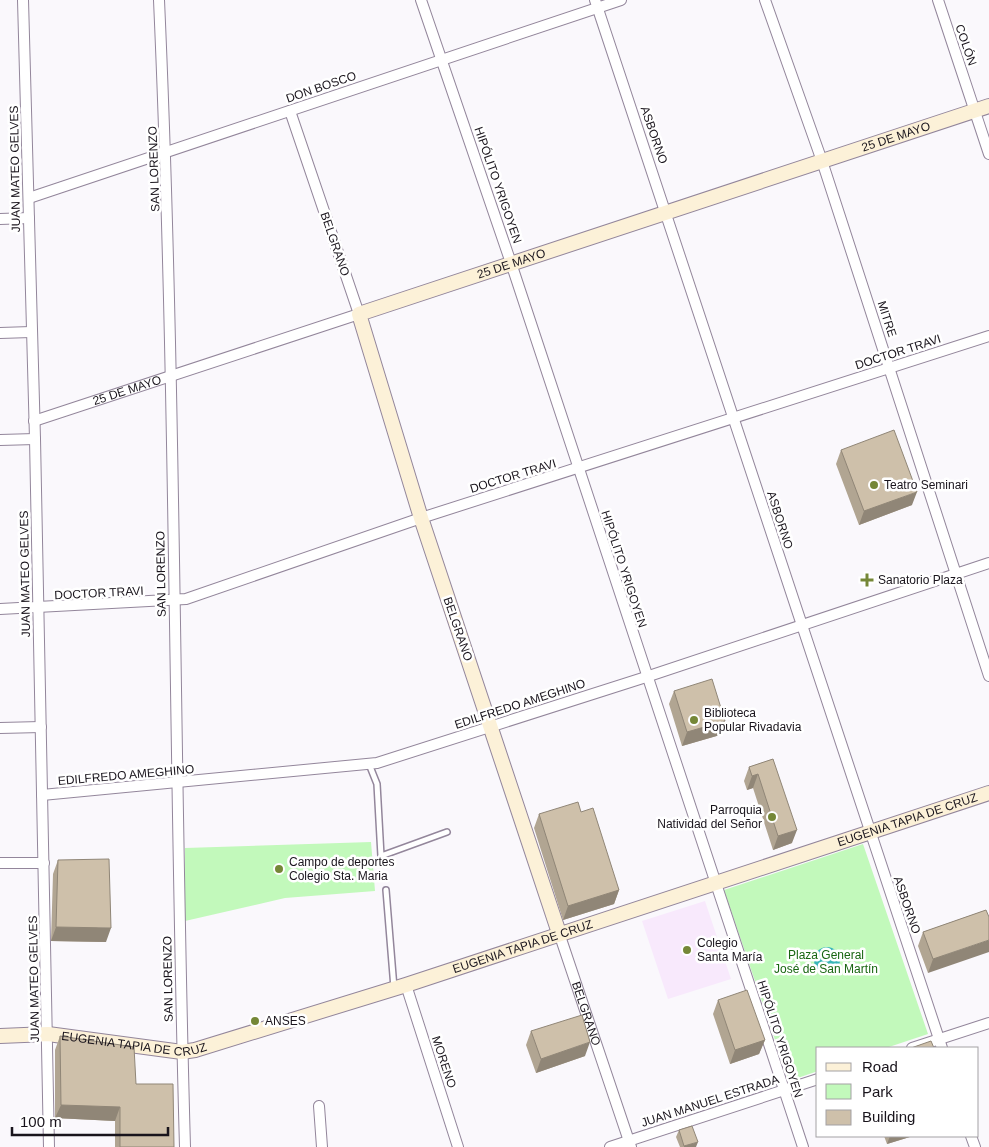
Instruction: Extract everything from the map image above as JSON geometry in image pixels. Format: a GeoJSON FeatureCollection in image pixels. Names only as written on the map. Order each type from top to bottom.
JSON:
{"type":"FeatureCollection","features":[{"type":"Feature","properties":{"kind":"main road","name":"25 DE MAYO"},"geometry":{"type":"LineString","coordinates":[[359,314],[989,106]]}},
{"type":"Feature","properties":{"kind":"main road","name":"BELGRANO"},"geometry":{"type":"LineString","coordinates":[[359,314],[421,518],[559,933]]}},
{"type":"Feature","properties":{"kind":"main road","name":"EUGENIA TAPIA DE CRUZ"},"geometry":{"type":"LineString","coordinates":[[0,1036],[48,1034],[182,1052],[194,1050],[400,987],[989,792]]}},
{"type":"Feature","properties":{"kind":"street","name":"JUAN MATEO GELVES"},"geometry":{"type":"LineString","coordinates":[[23,0],[35,439],[49,1147]]}},
{"type":"Feature","properties":{"kind":"street","name":"SAN LORENZO"},"geometry":{"type":"LineString","coordinates":[[159,0],[166,152],[171,377],[176,783],[184,1147]]}},
{"type":"Feature","properties":{"kind":"street","name":"HIPÓLITO YRIGOYEN"},"geometry":{"type":"LineString","coordinates":[[421,0],[512,263],[646,677],[803,1147]]}},
{"type":"Feature","properties":{"kind":"street","name":"DON BOSCO"},"geometry":{"type":"LineString","coordinates":[[29,198],[290,111],[596,4],[621,0]]}},
{"type":"Feature","properties":{"kind":"street","name":"MITRE"},"geometry":{"type":"LineString","coordinates":[[765,0],[822,161],[989,676]]}},
{"type":"Feature","properties":{"kind":"street","name":"COLÓN"},"geometry":{"type":"LineString","coordinates":[[938,0],[989,154]]}},
{"type":"Feature","properties":{"kind":"street","name":"ASBORNO"},"geometry":{"type":"LineString","coordinates":[[596,4],[940,1044]]}},
{"type":"Feature","properties":{"kind":"street","name":"BELGRANO"},"geometry":{"type":"LineString","coordinates":[[290,111],[359,314]]}},
{"type":"Feature","properties":{"kind":"street"},"geometry":{"type":"LineString","coordinates":[[0,218],[29,218]]}},
{"type":"Feature","properties":{"kind":"street","name":"25 DE MAYO"},"geometry":{"type":"LineString","coordinates":[[34,421],[359,314]]}},
{"type":"Feature","properties":{"kind":"street"},"geometry":{"type":"LineString","coordinates":[[0,333],[31,332]]}},
{"type":"Feature","properties":{"kind":"street","name":"DOCTOR TRAVI"},"geometry":{"type":"LineString","coordinates":[[0,609],[186,599],[421,518],[989,336]]}},
{"type":"Feature","properties":{"kind":"street"},"geometry":{"type":"LineString","coordinates":[[0,440],[35,439]]}},
{"type":"Feature","properties":{"kind":"street","name":"EDILFREDO AMEGHINO"},"geometry":{"type":"LineString","coordinates":[[42,795],[369,764],[646,677],[989,563]]}},
{"type":"Feature","properties":{"kind":"street"},"geometry":{"type":"LineString","coordinates":[[0,728],[41,727]]}},
{"type":"Feature","properties":{"kind":"street"},"geometry":{"type":"LineString","coordinates":[[0,863],[44,862]]}},
{"type":"Feature","properties":{"kind":"street","name":"BELGRANO"},"geometry":{"type":"LineString","coordinates":[[559,933],[630,1144]]}},
{"type":"Feature","properties":{"kind":"street","name":"MORENO"},"geometry":{"type":"LineString","coordinates":[[400,987],[458,1147]]}},
{"type":"Feature","properties":{"kind":"street"},"geometry":{"type":"LineString","coordinates":[[919,1047],[940,1044],[989,1023]]}},
{"type":"Feature","properties":{"kind":"street","name":"JUAN MANUEL ESTRADA"},"geometry":{"type":"LineString","coordinates":[[610,1147],[630,1144],[816,1080]]}},
{"type":"Feature","properties":{"kind":"street"},"geometry":{"type":"LineString","coordinates":[[319,1106],[322,1147]]}},
{"type":"Feature","properties":{"kind":"lane"},"geometry":{"type":"LineString","coordinates":[[369,764],[377,784],[381,856],[447,832]]}},
{"type":"Feature","properties":{"kind":"lane"},"geometry":{"type":"LineString","coordinates":[[386,890],[400,987]]}},
{"type":"Feature","properties":{"kind":"shaded area","name":"Colegio Santa María"},"geometry":{"type":"Polygon","coordinates":[[[705,901],[731,979],[668,999],[642,921],[705,901]]]}},
{"type":"Feature","properties":{"kind":"green space","name":"Campo de deportes Colegio Sta. Maria"},"geometry":{"type":"Polygon","coordinates":[[[371,842],[375,891],[285,898],[185,921],[185,848],[371,842]]]}},
{"type":"Feature","properties":{"kind":"green space","name":"Plaza General José de San Martín"},"geometry":{"type":"Polygon","coordinates":[[[863,844],[928,1034],[889,1047],[816,1047],[816,1072],[789,1081],[724,890],[863,844]]]}},
{"type":"Feature","properties":{"kind":"water"},"geometry":{"type":"Polygon","coordinates":[[[827,947],[836,951],[840,960],[836,969],[827,973],[818,969],[814,960],[818,951],[827,947]]]}},
{"type":"Feature","properties":{"kind":"building","name":"Teatro Seminari"},"geometry":{"type":"Polygon","coordinates":[[[894,430],[917,492],[864,511],[841,450],[894,430]]]}},
{"type":"Feature","properties":{"kind":"building"},"geometry":{"type":"Polygon","coordinates":[[[712,679],[725,721],[687,732],[674,691],[712,679]]]}},
{"type":"Feature","properties":{"kind":"building"},"geometry":{"type":"Polygon","coordinates":[[[773,759],[797,830],[778,836],[758,774],[752,776],[749,767],[773,759]]]}},
{"type":"Feature","properties":{"kind":"building"},"geometry":{"type":"Polygon","coordinates":[[[578,802],[581,812],[593,808],[619,890],[568,906],[539,814],[578,802]]]}},
{"type":"Feature","properties":{"kind":"building"},"geometry":{"type":"Polygon","coordinates":[[[109,859],[111,928],[56,927],[58,860],[109,859]]]}},
{"type":"Feature","properties":{"kind":"building"},"geometry":{"type":"Polygon","coordinates":[[[986,910],[989,917],[989,940],[933,959],[923,932],[986,910]]]}},
{"type":"Feature","properties":{"kind":"building"},"geometry":{"type":"Polygon","coordinates":[[[747,990],[765,1040],[735,1050],[718,1000],[747,990]]]}},
{"type":"Feature","properties":{"kind":"building"},"geometry":{"type":"Polygon","coordinates":[[[582,1015],[590,1042],[541,1059],[531,1031],[582,1015]]]}},
{"type":"Feature","properties":{"kind":"building"},"geometry":{"type":"Polygon","coordinates":[[[60,1036],[134,1047],[136,1084],[173,1084],[174,1147],[120,1147],[120,1107],[61,1105],[60,1036]]]}},
{"type":"Feature","properties":{"kind":"building"},"geometry":{"type":"Polygon","coordinates":[[[931,1041],[934,1047],[914,1047],[931,1041]]]}},
{"type":"Feature","properties":{"kind":"building"},"geometry":{"type":"Polygon","coordinates":[[[692,1126],[698,1142],[684,1146],[679,1130],[692,1126]]]}},
{"type":"Feature","properties":{"kind":"place","name":"Teatro Seminari"},"geometry":{"type":"Point","coordinates":[874,485]}},
{"type":"Feature","properties":{"kind":"place","name":"Sanatorio Plaza"},"geometry":{"type":"Point","coordinates":[867,580]}},
{"type":"Feature","properties":{"kind":"place","name":"Biblioteca Popular Rivadavia"},"geometry":{"type":"Point","coordinates":[694,720]}},
{"type":"Feature","properties":{"kind":"place","name":"Parroquia Natividad del Señor"},"geometry":{"type":"Point","coordinates":[772,817]}},
{"type":"Feature","properties":{"kind":"place","name":"Campo de deportes Colegio Sta. Maria"},"geometry":{"type":"Point","coordinates":[279,869]}},
{"type":"Feature","properties":{"kind":"place","name":"Colegio Santa María"},"geometry":{"type":"Point","coordinates":[687,950]}},
{"type":"Feature","properties":{"kind":"place","name":"ANSES"},"geometry":{"type":"Point","coordinates":[255,1021]}}]}
